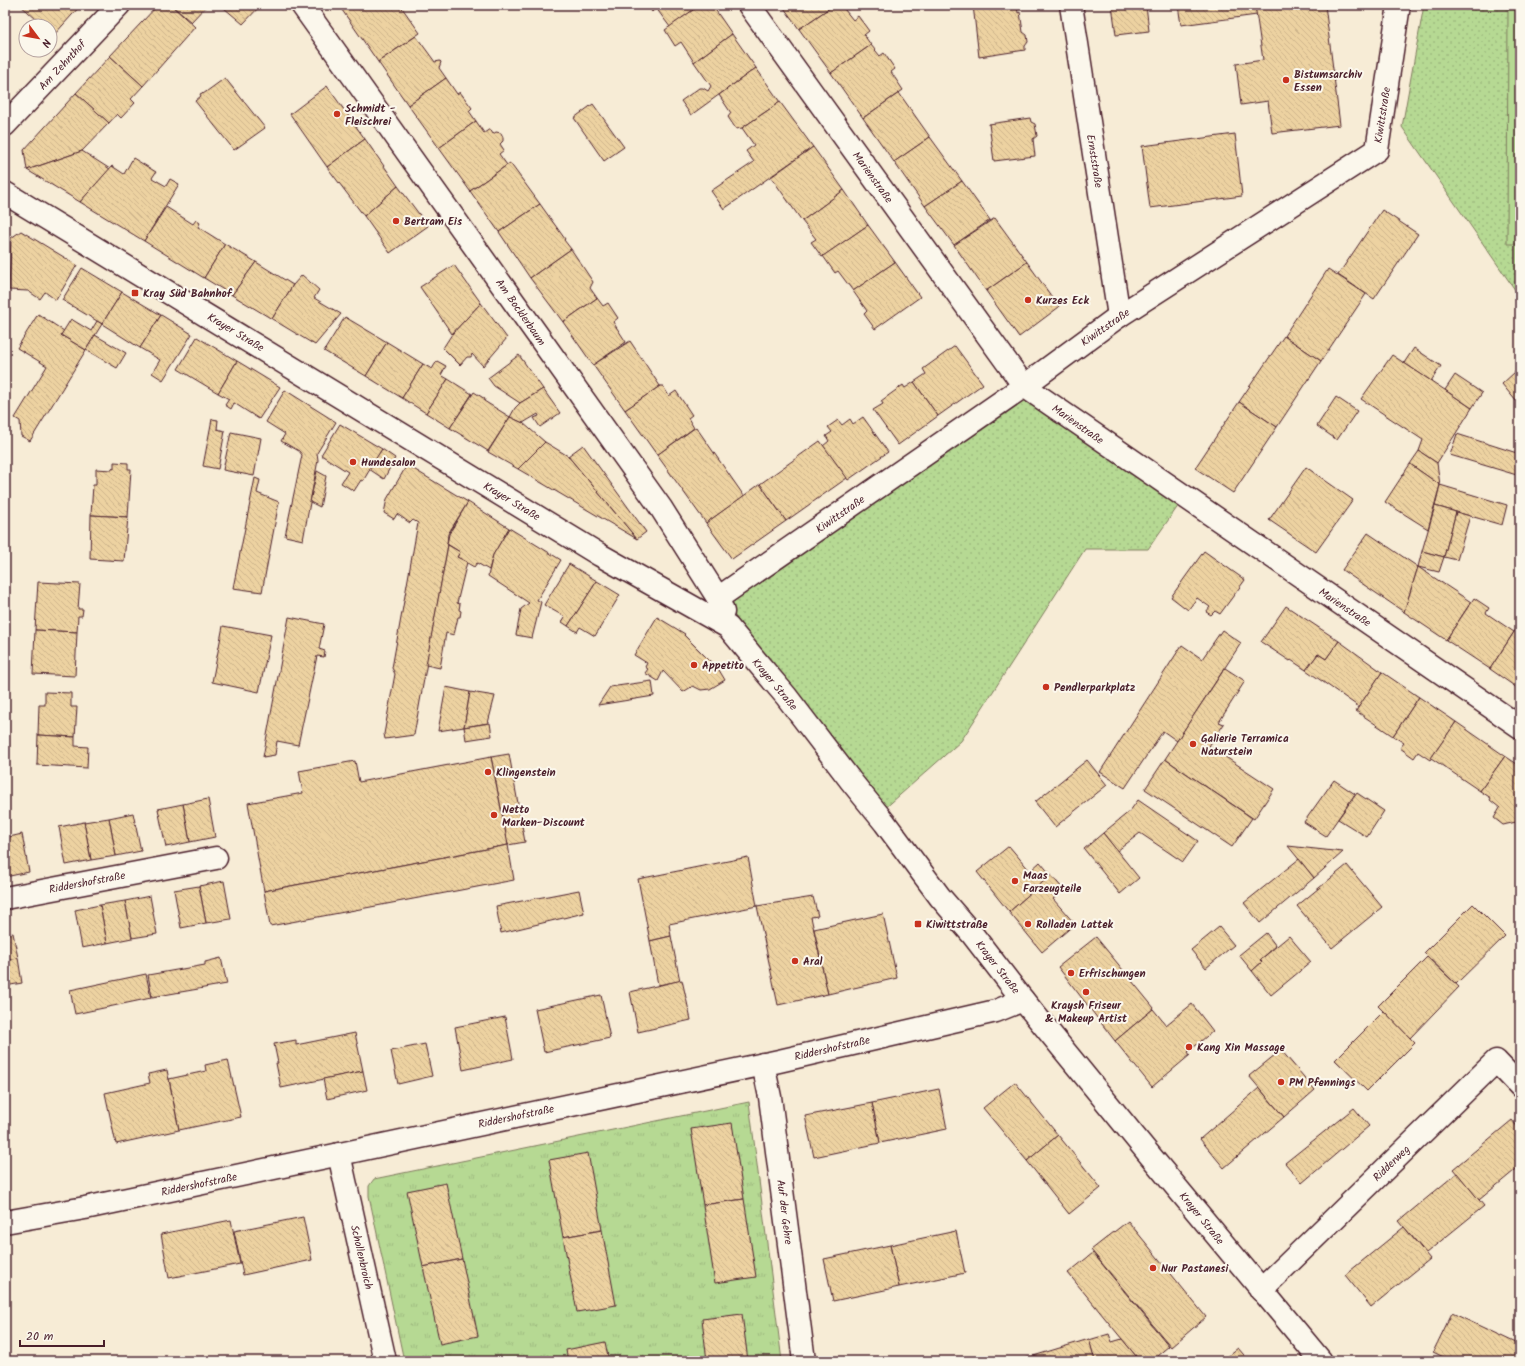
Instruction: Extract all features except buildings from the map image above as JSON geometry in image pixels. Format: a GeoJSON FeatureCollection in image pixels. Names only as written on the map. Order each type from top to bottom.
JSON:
{"type":"FeatureCollection","features":[{"type":"Feature","properties":{"kind":"street","name":"Am Zehnthof"},"geometry":{"type":"LineString","coordinates":[[5,125],[119,5]]}},
{"type":"Feature","properties":{"kind":"street","name":"Am Bocklerbaum"},"geometry":{"type":"LineString","coordinates":[[302,5],[661,508],[718,598],[728,627]]}},
{"type":"Feature","properties":{"kind":"street","name":"Marienstraße"},"geometry":{"type":"LineString","coordinates":[[749,5],[1024,386],[1520,727]]}},
{"type":"Feature","properties":{"kind":"street","name":"Ernststraße"},"geometry":{"type":"LineString","coordinates":[[1071,5],[1118,316]]}},
{"type":"Feature","properties":{"kind":"street","name":"Kiwittstraße"},"geometry":{"type":"LineString","coordinates":[[718,598],[1024,386],[1118,316],[1377,150],[1399,5]]}},
{"type":"Feature","properties":{"kind":"street","name":"Krayer Straße"},"geometry":{"type":"LineString","coordinates":[[5,193],[600,555],[728,627],[786,696],[885,823],[940,897],[972,934],[1023,1000],[1321,1361]]}},
{"type":"Feature","properties":{"kind":"street","name":"Riddershofstraße"},"geometry":{"type":"LineString","coordinates":[[5,898],[216,858]]}},
{"type":"Feature","properties":{"kind":"street","name":"Riddershofstraße"},"geometry":{"type":"LineString","coordinates":[[5,1222],[85,1208],[763,1064],[996,1011],[1023,1000]]}},
{"type":"Feature","properties":{"kind":"street","name":"Ridderweg"},"geometry":{"type":"LineString","coordinates":[[1261,1290],[1496,1061],[1520,1086]]}},
{"type":"Feature","properties":{"kind":"street","name":"Auf der Gehre"},"geometry":{"type":"LineString","coordinates":[[763,1064],[770,1097],[804,1361]]}},
{"type":"Feature","properties":{"kind":"street","name":"Schollenbroich"},"geometry":{"type":"LineString","coordinates":[[339,1154],[385,1361]]}},
{"type":"Feature","properties":{"kind":"green space"},"geometry":{"type":"Polygon","coordinates":[[[1424,5],[1520,5],[1520,297],[1402,127],[1424,5]]]}},
{"type":"Feature","properties":{"kind":"green space"},"geometry":{"type":"Polygon","coordinates":[[[1508,5],[1520,5],[1520,244],[1507,244],[1508,5]]]}},
{"type":"Feature","properties":{"kind":"green space"},"geometry":{"type":"Polygon","coordinates":[[[1023,391],[1181,502],[1148,549],[1085,549],[961,741],[883,810],[766,659],[722,598],[1023,391]]]}},
{"type":"Feature","properties":{"kind":"green space"},"geometry":{"type":"Polygon","coordinates":[[[749,1102],[782,1361],[404,1361],[369,1196],[369,1186],[374,1179],[749,1102]]]}},
{"type":"Feature","properties":{"kind":"place","name":"Bistumsarchiv Essen"},"geometry":{"type":"Point","coordinates":[1286,80]}},
{"type":"Feature","properties":{"kind":"place","name":"Schmidt - Fleischrei"},"geometry":{"type":"Point","coordinates":[337,114]}},
{"type":"Feature","properties":{"kind":"place","name":"Bertram Eis"},"geometry":{"type":"Point","coordinates":[396,221]}},
{"type":"Feature","properties":{"kind":"place","name":"Kray Süd Bahnhof"},"geometry":{"type":"Point","coordinates":[135,293]}},
{"type":"Feature","properties":{"kind":"place","name":"Kurzes Eck"},"geometry":{"type":"Point","coordinates":[1028,300]}},
{"type":"Feature","properties":{"kind":"place","name":"Hundesalon"},"geometry":{"type":"Point","coordinates":[353,462]}},
{"type":"Feature","properties":{"kind":"place","name":"Appetito"},"geometry":{"type":"Point","coordinates":[694,665]}},
{"type":"Feature","properties":{"kind":"place","name":"Pendlerparkplatz"},"geometry":{"type":"Point","coordinates":[1046,687]}},
{"type":"Feature","properties":{"kind":"place","name":"Galierie Terramica Naturstein"},"geometry":{"type":"Point","coordinates":[1193,744]}},
{"type":"Feature","properties":{"kind":"place","name":"Klingenstein"},"geometry":{"type":"Point","coordinates":[488,772]}},
{"type":"Feature","properties":{"kind":"place","name":"Netto Marken-Discount"},"geometry":{"type":"Point","coordinates":[494,815]}},
{"type":"Feature","properties":{"kind":"place","name":"Maas Farzeugteile"},"geometry":{"type":"Point","coordinates":[1015,881]}},
{"type":"Feature","properties":{"kind":"place","name":"Kiwittstraße"},"geometry":{"type":"Point","coordinates":[918,924]}},
{"type":"Feature","properties":{"kind":"place","name":"Rolladen Lattek"},"geometry":{"type":"Point","coordinates":[1028,924]}},
{"type":"Feature","properties":{"kind":"place","name":"Aral"},"geometry":{"type":"Point","coordinates":[795,961]}},
{"type":"Feature","properties":{"kind":"place","name":"Erfrischungen"},"geometry":{"type":"Point","coordinates":[1071,973]}},
{"type":"Feature","properties":{"kind":"place","name":"Kraysh Friseur & Makeup Artist"},"geometry":{"type":"Point","coordinates":[1086,992]}},
{"type":"Feature","properties":{"kind":"place","name":"Kang Xin Massage"},"geometry":{"type":"Point","coordinates":[1189,1047]}},
{"type":"Feature","properties":{"kind":"place","name":"PM Pfennings"},"geometry":{"type":"Point","coordinates":[1281,1082]}},
{"type":"Feature","properties":{"kind":"place","name":"Nur Pastanesi"},"geometry":{"type":"Point","coordinates":[1153,1268]}}]}
